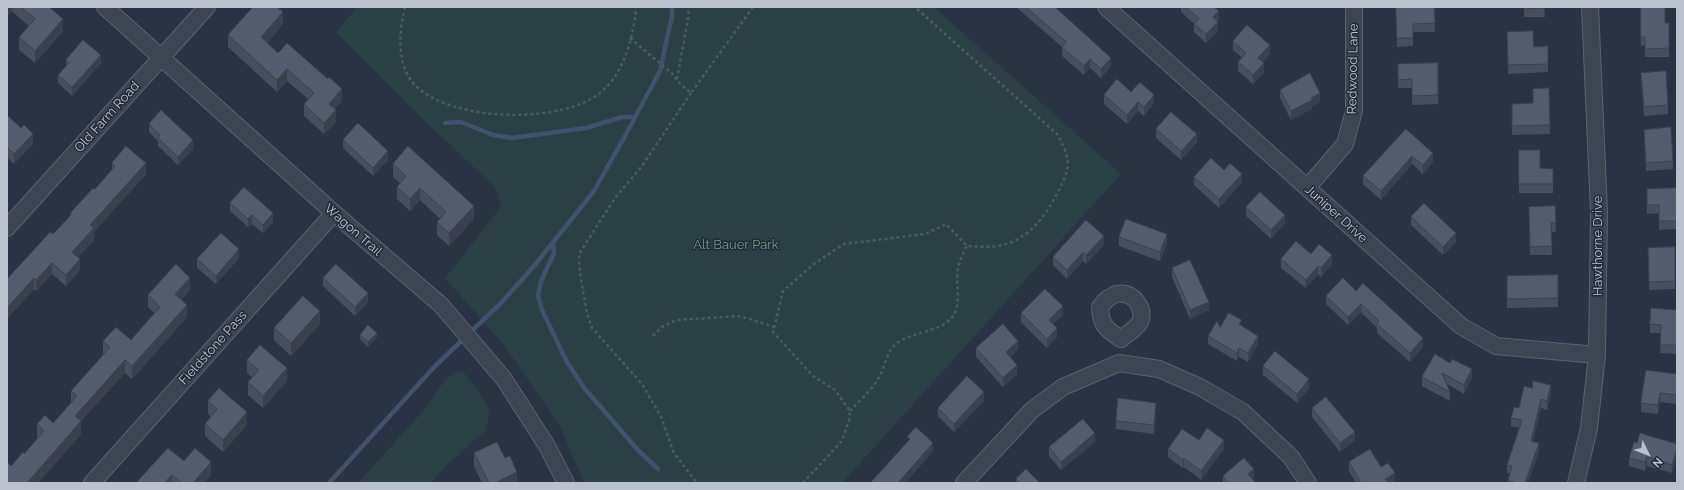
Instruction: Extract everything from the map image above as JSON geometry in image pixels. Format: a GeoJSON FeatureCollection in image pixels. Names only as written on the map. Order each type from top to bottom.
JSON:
{"type":"FeatureCollection","features":[{"type":"Feature","properties":{"kind":"street","name":"Wagon Trail"},"geometry":{"type":"LineString","coordinates":[[105,7],[334,213],[441,305],[504,378],[547,446],[566,483]]}},
{"type":"Feature","properties":{"kind":"street","name":"Old Farm Road"},"geometry":{"type":"LineString","coordinates":[[9,221],[207,7]]}},
{"type":"Feature","properties":{"kind":"street","name":"Juniper Drive"},"geometry":{"type":"LineString","coordinates":[[1106,7],[1461,326],[1496,346],[1597,355]]}},
{"type":"Feature","properties":{"kind":"street","name":"Redwood Lane"},"geometry":{"type":"LineString","coordinates":[[1307,188],[1345,144],[1354,111],[1354,7]]}},
{"type":"Feature","properties":{"kind":"street","name":"Hawthorne Drive"},"geometry":{"type":"LineString","coordinates":[[1576,483],[1589,428],[1597,355],[1599,212],[1590,7]]}},
{"type":"Feature","properties":{"kind":"street","name":"Fieldstone Pass"},"geometry":{"type":"LineString","coordinates":[[92,483],[334,213]]}},
{"type":"Feature","properties":{"kind":"street"},"geometry":{"type":"LineString","coordinates":[[1119,364],[1121,339]]}},
{"type":"Feature","properties":{"kind":"street"},"geometry":{"type":"LineString","coordinates":[[964,483],[1032,410],[1063,387],[1119,364],[1159,369],[1200,387],[1243,412],[1291,457],[1308,483]]}},
{"type":"Feature","properties":{"kind":"path"},"geometry":{"type":"LineString","coordinates":[[405,7],[400,39],[403,64],[414,84],[432,99],[460,109],[497,114],[527,115],[577,106],[602,92],[617,73],[625,56],[636,7]]}},
{"type":"Feature","properties":{"kind":"path"},"geometry":{"type":"LineString","coordinates":[[676,80],[686,33],[689,7]]}},
{"type":"Feature","properties":{"kind":"path"},"geometry":{"type":"LineString","coordinates":[[697,483],[674,453],[661,418],[642,384],[592,328],[587,314],[580,273],[579,254],[615,198],[642,166],[691,93],[752,7]]}},
{"type":"Feature","properties":{"kind":"path"},"geometry":{"type":"LineString","coordinates":[[850,411],[835,390],[813,376],[773,332],[783,291],[814,264],[844,244],[925,234],[946,224],[967,246],[990,248],[1011,242],[1027,234],[1050,209],[1068,166],[1065,148],[1058,134],[915,7]]}},
{"type":"Feature","properties":{"kind":"path"},"geometry":{"type":"LineString","coordinates":[[630,38],[675,76],[676,80],[691,93]]}},
{"type":"Feature","properties":{"kind":"path"},"geometry":{"type":"LineString","coordinates":[[803,483],[842,441],[849,420],[850,411],[878,380],[885,366],[890,349],[904,339],[938,328],[953,316],[956,304],[958,269],[962,254],[967,246]]}},
{"type":"Feature","properties":{"kind":"path"},"geometry":{"type":"LineString","coordinates":[[653,336],[663,326],[677,320],[738,316],[750,318],[774,327]]}},
{"type":"Feature","properties":{"kind":"green space","name":"Alt Bauer Park"},"geometry":{"type":"Polygon","coordinates":[[[357,7],[934,7],[1121,174],[842,483],[584,483],[560,426],[504,345],[445,278],[501,207],[495,187],[413,110],[336,32],[357,7]]]}},
{"type":"Feature","properties":{"kind":"green space"},"geometry":{"type":"Polygon","coordinates":[[[462,370],[477,389],[490,412],[485,431],[445,467],[431,483],[358,483],[423,411],[446,379],[462,370]]]}},
{"type":"Feature","properties":{"kind":"building"},"geometry":{"type":"Polygon","coordinates":[[[21,7],[49,7],[63,19],[35,51],[19,37],[35,19],[21,7]]]}},
{"type":"Feature","properties":{"kind":"building"},"geometry":{"type":"Polygon","coordinates":[[[253,7],[277,7],[283,12],[261,37],[278,53],[287,43],[328,79],[329,77],[342,89],[329,104],[336,110],[324,123],[304,104],[314,93],[287,69],[277,80],[228,35],[253,7]]]}},
{"type":"Feature","properties":{"kind":"building"},"geometry":{"type":"Polygon","coordinates":[[[1026,7],[1055,7],[1111,58],[1101,69],[1090,59],[1084,66],[1062,47],[1066,42],[1026,7]]]}},
{"type":"Feature","properties":{"kind":"building"},"geometry":{"type":"Polygon","coordinates":[[[1186,7],[1214,7],[1219,11],[1213,17],[1218,22],[1206,34],[1194,24],[1199,19],[1186,7]]]}},
{"type":"Feature","properties":{"kind":"building"},"geometry":{"type":"Polygon","coordinates":[[[1396,7],[1434,7],[1435,23],[1413,24],[1413,38],[1397,38],[1396,7]]]}},
{"type":"Feature","properties":{"kind":"building"},"geometry":{"type":"Polygon","coordinates":[[[1524,7],[1544,7],[1545,8],[1524,9],[1524,7]]]}},
{"type":"Feature","properties":{"kind":"building"},"geometry":{"type":"Polygon","coordinates":[[[1641,7],[1665,7],[1665,23],[1669,23],[1669,48],[1645,49],[1645,37],[1641,37],[1641,7]]]}},
{"type":"Feature","properties":{"kind":"building"},"geometry":{"type":"Polygon","coordinates":[[[1247,25],[1270,45],[1258,58],[1264,63],[1253,75],[1238,62],[1246,53],[1233,41],[1247,25]]]}},
{"type":"Feature","properties":{"kind":"building"},"geometry":{"type":"Polygon","coordinates":[[[1533,31],[1534,47],[1548,46],[1548,64],[1508,65],[1507,32],[1533,31]]]}},
{"type":"Feature","properties":{"kind":"building"},"geometry":{"type":"Polygon","coordinates":[[[83,40],[101,55],[72,87],[58,75],[69,63],[66,60],[83,40]]]}},
{"type":"Feature","properties":{"kind":"building"},"geometry":{"type":"Polygon","coordinates":[[[1438,63],[1438,95],[1412,96],[1412,79],[1398,80],[1398,64],[1438,63]]]}},
{"type":"Feature","properties":{"kind":"building"},"geometry":{"type":"Polygon","coordinates":[[[1666,71],[1668,105],[1644,107],[1641,73],[1666,71]]]}},
{"type":"Feature","properties":{"kind":"building"},"geometry":{"type":"Polygon","coordinates":[[[1310,73],[1320,93],[1311,98],[1312,100],[1291,111],[1280,90],[1310,73]]]}},
{"type":"Feature","properties":{"kind":"building"},"geometry":{"type":"Polygon","coordinates":[[[1117,79],[1131,92],[1140,82],[1154,95],[1144,107],[1138,102],[1127,115],[1104,95],[1117,79]]]}},
{"type":"Feature","properties":{"kind":"building"},"geometry":{"type":"Polygon","coordinates":[[[1549,88],[1550,125],[1512,126],[1512,104],[1533,103],[1533,89],[1549,88]]]}},
{"type":"Feature","properties":{"kind":"building"},"geometry":{"type":"Polygon","coordinates":[[[161,110],[193,140],[178,157],[158,138],[160,135],[149,124],[161,110]]]}},
{"type":"Feature","properties":{"kind":"building"},"geometry":{"type":"Polygon","coordinates":[[[1171,112],[1197,134],[1181,151],[1156,129],[1171,112]]]}},
{"type":"Feature","properties":{"kind":"building"},"geometry":{"type":"Polygon","coordinates":[[[7,115],[21,128],[24,125],[33,134],[14,154],[7,147],[7,115]]]}},
{"type":"Feature","properties":{"kind":"building"},"geometry":{"type":"Polygon","coordinates":[[[358,123],[388,151],[373,168],[343,140],[358,123]]]}},
{"type":"Feature","properties":{"kind":"building"},"geometry":{"type":"Polygon","coordinates":[[[1671,127],[1673,161],[1646,163],[1644,130],[1671,127]]]}},
{"type":"Feature","properties":{"kind":"building"},"geometry":{"type":"Polygon","coordinates":[[[1406,129],[1433,153],[1423,165],[1412,156],[1381,191],[1363,176],[1406,129]]]}},
{"type":"Feature","properties":{"kind":"building"},"geometry":{"type":"Polygon","coordinates":[[[126,146],[146,163],[90,225],[94,228],[72,252],[80,259],[66,275],[52,263],[36,280],[34,278],[7,308],[7,279],[50,232],[53,234],[72,214],[70,213],[93,188],[95,189],[115,166],[112,163],[126,146]]]}},
{"type":"Feature","properties":{"kind":"building"},"geometry":{"type":"Polygon","coordinates":[[[408,146],[474,206],[449,233],[437,222],[446,212],[420,188],[410,199],[397,187],[406,176],[393,164],[408,146]]]}},
{"type":"Feature","properties":{"kind":"building"},"geometry":{"type":"Polygon","coordinates":[[[1519,150],[1540,150],[1540,168],[1553,169],[1553,184],[1519,184],[1519,150]]]}},
{"type":"Feature","properties":{"kind":"building"},"geometry":{"type":"Polygon","coordinates":[[[1211,158],[1224,170],[1230,163],[1242,174],[1219,199],[1194,177],[1211,158]]]}},
{"type":"Feature","properties":{"kind":"building"},"geometry":{"type":"Polygon","coordinates":[[[244,187],[273,213],[263,225],[252,215],[248,219],[230,203],[244,187]]]}},
{"type":"Feature","properties":{"kind":"building"},"geometry":{"type":"Polygon","coordinates":[[[1677,188],[1677,221],[1659,221],[1659,205],[1647,205],[1647,189],[1677,188]]]}},
{"type":"Feature","properties":{"kind":"building"},"geometry":{"type":"Polygon","coordinates":[[[1260,192],[1285,215],[1271,230],[1246,207],[1260,192]]]}},
{"type":"Feature","properties":{"kind":"building"},"geometry":{"type":"Polygon","coordinates":[[[1424,203],[1456,233],[1443,247],[1411,217],[1424,203]]]}},
{"type":"Feature","properties":{"kind":"building"},"geometry":{"type":"Polygon","coordinates":[[[1555,206],[1556,223],[1551,223],[1552,246],[1530,247],[1529,207],[1555,206]]]}},
{"type":"Feature","properties":{"kind":"building"},"geometry":{"type":"Polygon","coordinates":[[[1126,219],[1167,234],[1160,252],[1119,237],[1126,219]]]}},
{"type":"Feature","properties":{"kind":"building"},"geometry":{"type":"Polygon","coordinates":[[[1086,220],[1104,236],[1086,255],[1083,252],[1067,270],[1053,257],[1086,220]]]}},
{"type":"Feature","properties":{"kind":"building"},"geometry":{"type":"Polygon","coordinates":[[[221,233],[239,249],[216,276],[197,259],[221,233]]]}},
{"type":"Feature","properties":{"kind":"building"},"geometry":{"type":"Polygon","coordinates":[[[1296,241],[1311,254],[1319,244],[1332,255],[1321,268],[1318,266],[1306,280],[1281,259],[1296,241]]]}},
{"type":"Feature","properties":{"kind":"building"},"geometry":{"type":"Polygon","coordinates":[[[1675,247],[1675,281],[1649,282],[1648,248],[1675,247]]]}},
{"type":"Feature","properties":{"kind":"building"},"geometry":{"type":"Polygon","coordinates":[[[1190,260],[1209,302],[1190,310],[1172,268],[1190,260]]]}},
{"type":"Feature","properties":{"kind":"building"},"geometry":{"type":"Polygon","coordinates":[[[176,264],[190,278],[175,294],[187,305],[132,366],[125,360],[75,416],[81,421],[27,483],[7,483],[8,463],[11,466],[23,452],[24,454],[44,431],[37,424],[45,415],[53,423],[77,396],[71,391],[110,347],[103,341],[116,327],[131,340],[160,307],[148,295],[176,264]]]}},
{"type":"Feature","properties":{"kind":"building"},"geometry":{"type":"Polygon","coordinates":[[[336,264],[368,293],[355,307],[323,278],[336,264]]]}},
{"type":"Feature","properties":{"kind":"building"},"geometry":{"type":"Polygon","coordinates":[[[1558,275],[1558,298],[1507,299],[1507,276],[1558,275]]]}},
{"type":"Feature","properties":{"kind":"building"},"geometry":{"type":"Polygon","coordinates":[[[1343,278],[1356,291],[1363,283],[1423,338],[1410,353],[1377,324],[1379,321],[1361,304],[1348,317],[1326,296],[1343,278]]]}},
{"type":"Feature","properties":{"kind":"building"},"geometry":{"type":"Polygon","coordinates":[[[1045,289],[1063,306],[1049,320],[1057,328],[1047,339],[1021,313],[1045,289]]]}},
{"type":"Feature","properties":{"kind":"building"},"geometry":{"type":"Polygon","coordinates":[[[303,296],[320,311],[291,343],[274,328],[303,296]]]}},
{"type":"Feature","properties":{"kind":"building"},"geometry":{"type":"Polygon","coordinates":[[[1651,308],[1677,310],[1677,345],[1660,345],[1661,325],[1650,324],[1651,308]]]}},
{"type":"Feature","properties":{"kind":"building"},"geometry":{"type":"Polygon","coordinates":[[[1229,313],[1242,320],[1239,324],[1258,336],[1248,353],[1239,348],[1237,353],[1208,336],[1217,321],[1220,327],[1229,313]]]}},
{"type":"Feature","properties":{"kind":"building"},"geometry":{"type":"Polygon","coordinates":[[[1003,324],[1018,341],[1006,352],[1017,365],[1003,378],[976,348],[1003,324]]]}},
{"type":"Feature","properties":{"kind":"building"},"geometry":{"type":"Polygon","coordinates":[[[368,325],[377,333],[368,342],[360,335],[368,325]]]}},
{"type":"Feature","properties":{"kind":"building"},"geometry":{"type":"Polygon","coordinates":[[[260,345],[287,368],[263,396],[248,382],[259,370],[247,360],[260,345]]]}},
{"type":"Feature","properties":{"kind":"building"},"geometry":{"type":"Polygon","coordinates":[[[1275,351],[1309,379],[1297,394],[1263,366],[1275,351]]]}},
{"type":"Feature","properties":{"kind":"building"},"geometry":{"type":"Polygon","coordinates":[[[1435,354],[1450,363],[1452,359],[1472,369],[1464,385],[1442,373],[1450,392],[1422,377],[1435,354]]]}},
{"type":"Feature","properties":{"kind":"building"},"geometry":{"type":"Polygon","coordinates":[[[1646,370],[1677,374],[1677,395],[1660,393],[1658,405],[1641,403],[1646,370]]]}},
{"type":"Feature","properties":{"kind":"building"},"geometry":{"type":"Polygon","coordinates":[[[967,376],[984,392],[954,424],[938,408],[967,376]]]}},
{"type":"Feature","properties":{"kind":"building"},"geometry":{"type":"Polygon","coordinates":[[[1533,381],[1551,385],[1547,401],[1541,399],[1531,441],[1539,443],[1525,483],[1517,483],[1508,480],[1512,466],[1507,465],[1522,420],[1511,418],[1514,407],[1519,408],[1524,386],[1532,388],[1533,381]]]}},
{"type":"Feature","properties":{"kind":"building"},"geometry":{"type":"Polygon","coordinates":[[[219,388],[247,412],[223,440],[205,424],[217,409],[208,401],[219,388]]]}},
{"type":"Feature","properties":{"kind":"building"},"geometry":{"type":"Polygon","coordinates":[[[1326,397],[1355,432],[1340,443],[1312,408],[1326,397]]]}},
{"type":"Feature","properties":{"kind":"building"},"geometry":{"type":"Polygon","coordinates":[[[1118,398],[1156,403],[1154,425],[1116,421],[1118,398]]]}},
{"type":"Feature","properties":{"kind":"building"},"geometry":{"type":"Polygon","coordinates":[[[1083,419],[1095,433],[1061,462],[1049,447],[1083,419]]]}},
{"type":"Feature","properties":{"kind":"building"},"geometry":{"type":"Polygon","coordinates":[[[916,427],[933,443],[898,483],[870,483],[910,439],[907,437],[916,427]]]}},
{"type":"Feature","properties":{"kind":"building"},"geometry":{"type":"Polygon","coordinates":[[[1207,428],[1224,440],[1201,471],[1184,458],[1183,460],[1168,449],[1182,429],[1199,440],[1207,428]]]}},
{"type":"Feature","properties":{"kind":"building"},"geometry":{"type":"Polygon","coordinates":[[[1640,433],[1677,444],[1672,465],[1647,457],[1645,462],[1629,458],[1634,442],[1637,443],[1640,433]]]}},
{"type":"Feature","properties":{"kind":"building"},"geometry":{"type":"Polygon","coordinates":[[[497,442],[505,458],[510,456],[517,472],[495,483],[489,483],[474,453],[497,442]]]}},
{"type":"Feature","properties":{"kind":"building"},"geometry":{"type":"Polygon","coordinates":[[[168,448],[184,461],[195,448],[211,462],[193,483],[182,483],[172,475],[164,483],[136,483],[168,448]]]}},
{"type":"Feature","properties":{"kind":"building"},"geometry":{"type":"Polygon","coordinates":[[[1370,449],[1381,467],[1388,463],[1395,473],[1385,479],[1388,483],[1361,483],[1349,462],[1370,449]]]}},
{"type":"Feature","properties":{"kind":"building"},"geometry":{"type":"Polygon","coordinates":[[[1244,458],[1254,469],[1248,474],[1256,483],[1229,483],[1223,476],[1244,458]]]}},
{"type":"Feature","properties":{"kind":"building"},"geometry":{"type":"Polygon","coordinates":[[[1026,469],[1040,483],[1020,483],[1016,479],[1026,469]]]}},
{"type":"Feature","properties":{"kind":"waterway"},"geometry":{"type":"LineString","coordinates":[[329,483],[435,366],[502,302],[534,266],[594,191],[660,71],[672,16],[672,7]]}},
{"type":"Feature","properties":{"kind":"waterway"},"geometry":{"type":"LineString","coordinates":[[445,123],[461,122],[493,135],[512,138],[586,128],[622,117],[635,117]]}},
{"type":"Feature","properties":{"kind":"waterway"},"geometry":{"type":"LineString","coordinates":[[553,242],[554,253],[541,281],[538,295],[542,310],[567,362],[585,389],[638,450],[658,469]]}}]}
